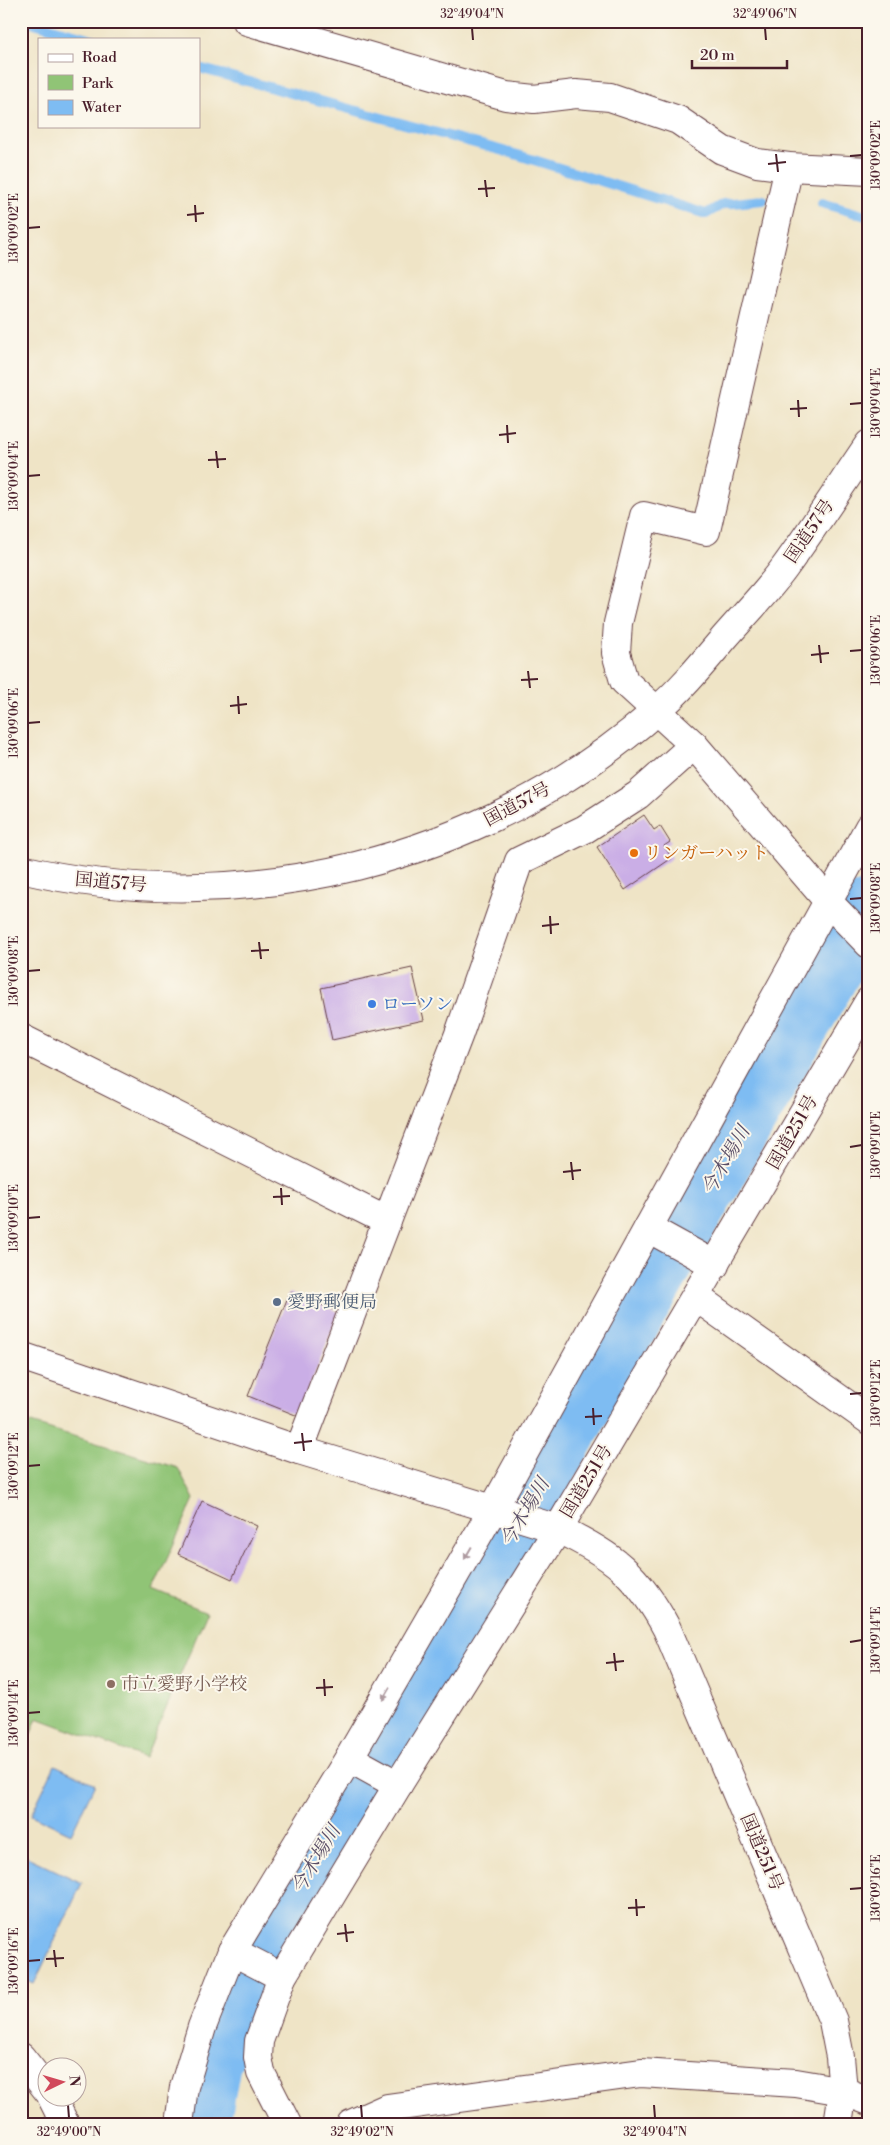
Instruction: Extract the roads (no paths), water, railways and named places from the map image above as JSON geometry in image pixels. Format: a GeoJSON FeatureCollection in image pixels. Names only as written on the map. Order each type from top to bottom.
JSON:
{"type":"FeatureCollection","features":[{"type":"Feature","properties":{"kind":"main road"},"geometry":{"type":"LineString","coordinates":[[246,21],[506,96],[534,99],[576,94],[610,97],[678,120],[722,150],[758,163],[790,167],[869,171]]}},
{"type":"Feature","properties":{"kind":"main road"},"geometry":{"type":"LineString","coordinates":[[790,167],[706,531],[644,516],[618,623],[616,653],[624,681],[694,746],[831,904],[869,944]]}},
{"type":"Feature","properties":{"kind":"main road","name":"国道57号"},"geometry":{"type":"LineString","coordinates":[[21,869],[56,877],[130,885],[191,888],[268,882],[313,876],[411,852],[463,832],[495,816],[596,760],[656,711],[693,675],[784,569],[869,444]]}},
{"type":"Feature","properties":{"kind":"main road"},"geometry":{"type":"LineString","coordinates":[[299,1450],[458,1034],[519,861],[585,829],[638,795],[694,746]]}},
{"type":"Feature","properties":{"kind":"main road"},"geometry":{"type":"LineString","coordinates":[[179,2124],[184,2087],[202,2027],[237,1953],[353,1760],[497,1512],[653,1232],[831,904],[869,826]]}},
{"type":"Feature","properties":{"kind":"main road","name":"国道251号"},"geometry":{"type":"LineString","coordinates":[[838,2124],[843,2091],[840,2057],[833,2021],[667,1629],[655,1605],[640,1584],[616,1562],[589,1544],[550,1528],[696,1297],[703,1259],[869,1001]]}},
{"type":"Feature","properties":{"kind":"main road"},"geometry":{"type":"LineString","coordinates":[[21,1038],[387,1221]]}},
{"type":"Feature","properties":{"kind":"main road"},"geometry":{"type":"LineString","coordinates":[[653,1232],[703,1259]]}},
{"type":"Feature","properties":{"kind":"main road"},"geometry":{"type":"LineString","coordinates":[[696,1297],[869,1420]]}},
{"type":"Feature","properties":{"kind":"main road"},"geometry":{"type":"LineString","coordinates":[[21,1356],[299,1450],[550,1528],[277,1974],[259,2041],[258,2057],[261,2073],[287,2124]]}},
{"type":"Feature","properties":{"kind":"main road"},"geometry":{"type":"LineString","coordinates":[[353,1760],[393,1782]]}},
{"type":"Feature","properties":{"kind":"main road"},"geometry":{"type":"LineString","coordinates":[[237,1953],[277,1974]]}},
{"type":"Feature","properties":{"kind":"main road"},"geometry":{"type":"LineString","coordinates":[[21,2057],[38,2078]]}},
{"type":"Feature","properties":{"kind":"main road"},"geometry":{"type":"LineString","coordinates":[[351,2124],[387,2108],[641,2073],[796,2083],[843,2091],[869,2101]]}},
{"type":"Feature","properties":{"kind":"main road"},"geometry":{"type":"LineString","coordinates":[[57,2108],[65,2124]]}},
{"type":"Feature","properties":{"kind":"water"},"geometry":{"type":"Polygon","coordinates":[[[55,1765],[95,1784],[71,1834],[31,1815],[55,1765]]]}},
{"type":"Feature","properties":{"kind":"water"},"geometry":{"type":"Polygon","coordinates":[[[21,1854],[82,1883],[34,1984],[21,1978],[21,1854]]]}},
{"type":"Feature","properties":{"kind":"waterway"},"geometry":{"type":"LineString","coordinates":[[27,21],[88,38]]}},
{"type":"Feature","properties":{"kind":"waterway"},"geometry":{"type":"LineString","coordinates":[[200,68],[518,155],[706,214],[723,204],[763,200]]}},
{"type":"Feature","properties":{"kind":"waterway"},"geometry":{"type":"LineString","coordinates":[[822,203],[869,217]]}},
{"type":"Feature","properties":{"kind":"waterway","name":"今木場川"},"geometry":{"type":"LineString","coordinates":[[202,2124],[213,2062],[271,1932],[548,1470],[869,908]]}},
{"type":"Feature","properties":{"kind":"place","name":"リンガーハット"},"geometry":{"type":"Point","coordinates":[634,853]}},
{"type":"Feature","properties":{"kind":"place","name":"ローソン"},"geometry":{"type":"Point","coordinates":[372,1004]}},
{"type":"Feature","properties":{"kind":"place","name":"愛野郵便局"},"geometry":{"type":"Point","coordinates":[277,1302]}},
{"type":"Feature","properties":{"kind":"place","name":"市立愛野小学校"},"geometry":{"type":"Point","coordinates":[111,1684]}}]}
